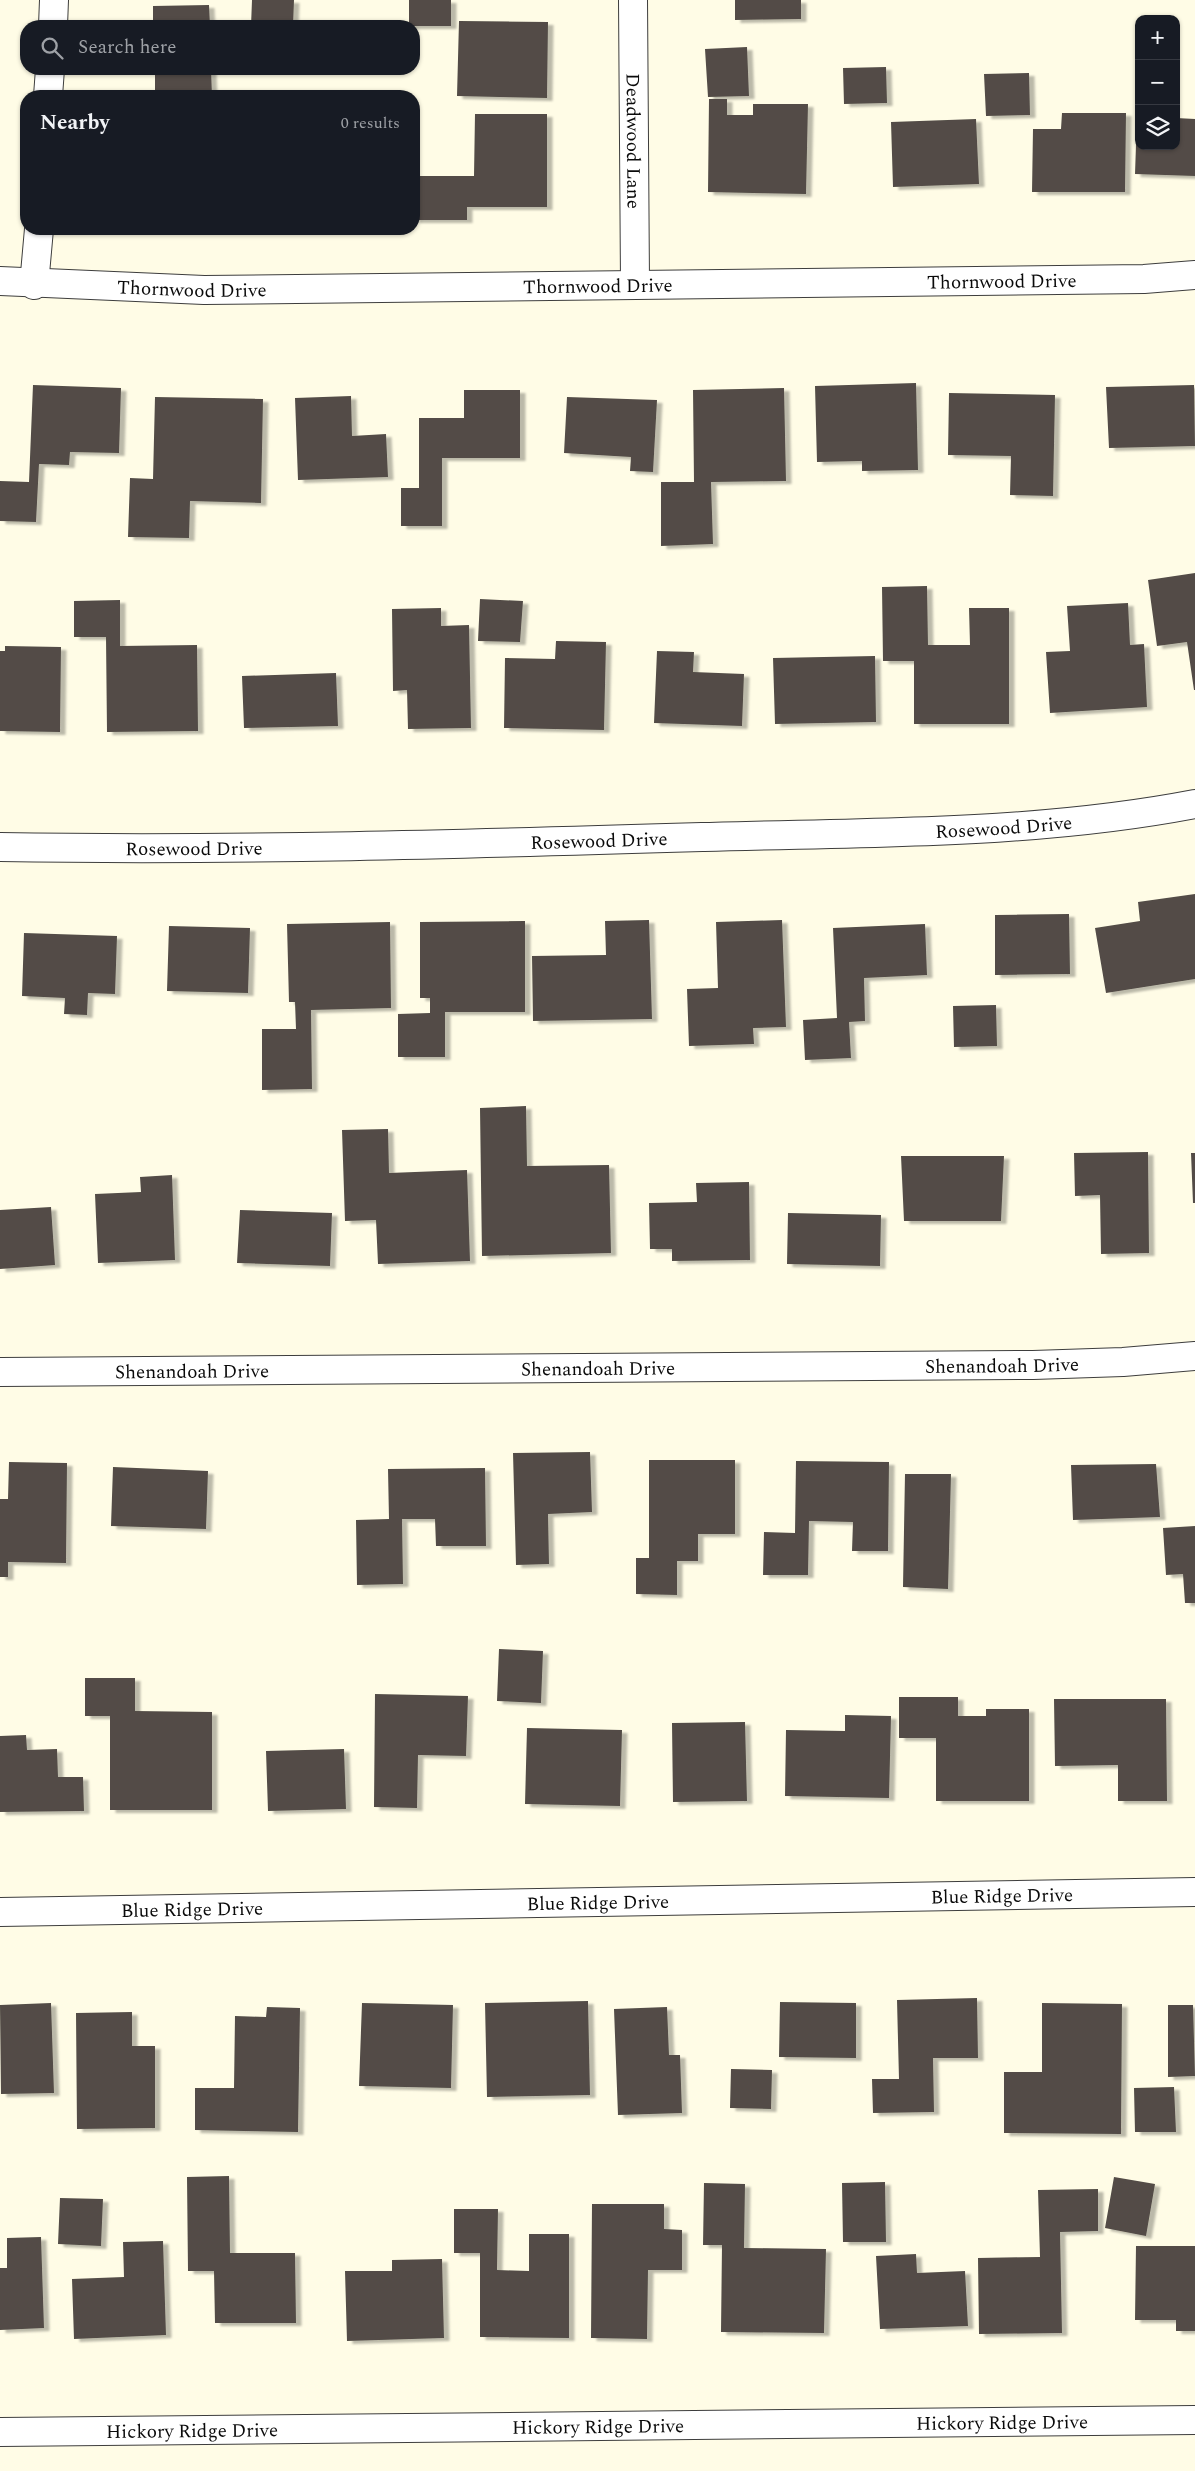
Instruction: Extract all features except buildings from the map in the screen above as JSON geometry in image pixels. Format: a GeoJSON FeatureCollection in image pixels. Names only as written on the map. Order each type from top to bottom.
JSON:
{"type":"FeatureCollection","features":[{"type":"Feature","properties":{"kind":"street"},"geometry":{"type":"LineString","coordinates":[[53,20],[54,0]]}},
{"type":"Feature","properties":{"kind":"street","name":"Deadwood Lane"},"geometry":{"type":"LineString","coordinates":[[633,0],[635,283]]}},
{"type":"Feature","properties":{"kind":"street"},"geometry":{"type":"LineString","coordinates":[[48,90],[50,75]]}},
{"type":"Feature","properties":{"kind":"street"},"geometry":{"type":"LineString","coordinates":[[34,285],[38,235]]}},
{"type":"Feature","properties":{"kind":"street","name":"Thornwood Drive"},"geometry":{"type":"LineString","coordinates":[[0,281],[34,285],[204,290],[635,283],[1144,279],[1195,275]]}},
{"type":"Feature","properties":{"kind":"street","name":"Rosewood Drive"},"geometry":{"type":"LineString","coordinates":[[0,847],[127,849],[354,847],[977,829],[1135,815],[1195,804]]}},
{"type":"Feature","properties":{"kind":"street","name":"Shenandoah Drive"},"geometry":{"type":"LineString","coordinates":[[0,1372],[1033,1365],[1123,1362],[1195,1356]]}},
{"type":"Feature","properties":{"kind":"street","name":"Blue Ridge Drive"},"geometry":{"type":"LineString","coordinates":[[0,1912],[1195,1892]]}},
{"type":"Feature","properties":{"kind":"street","name":"Hickory Ridge Drive"},"geometry":{"type":"LineString","coordinates":[[0,2432],[1195,2420]]}}]}
